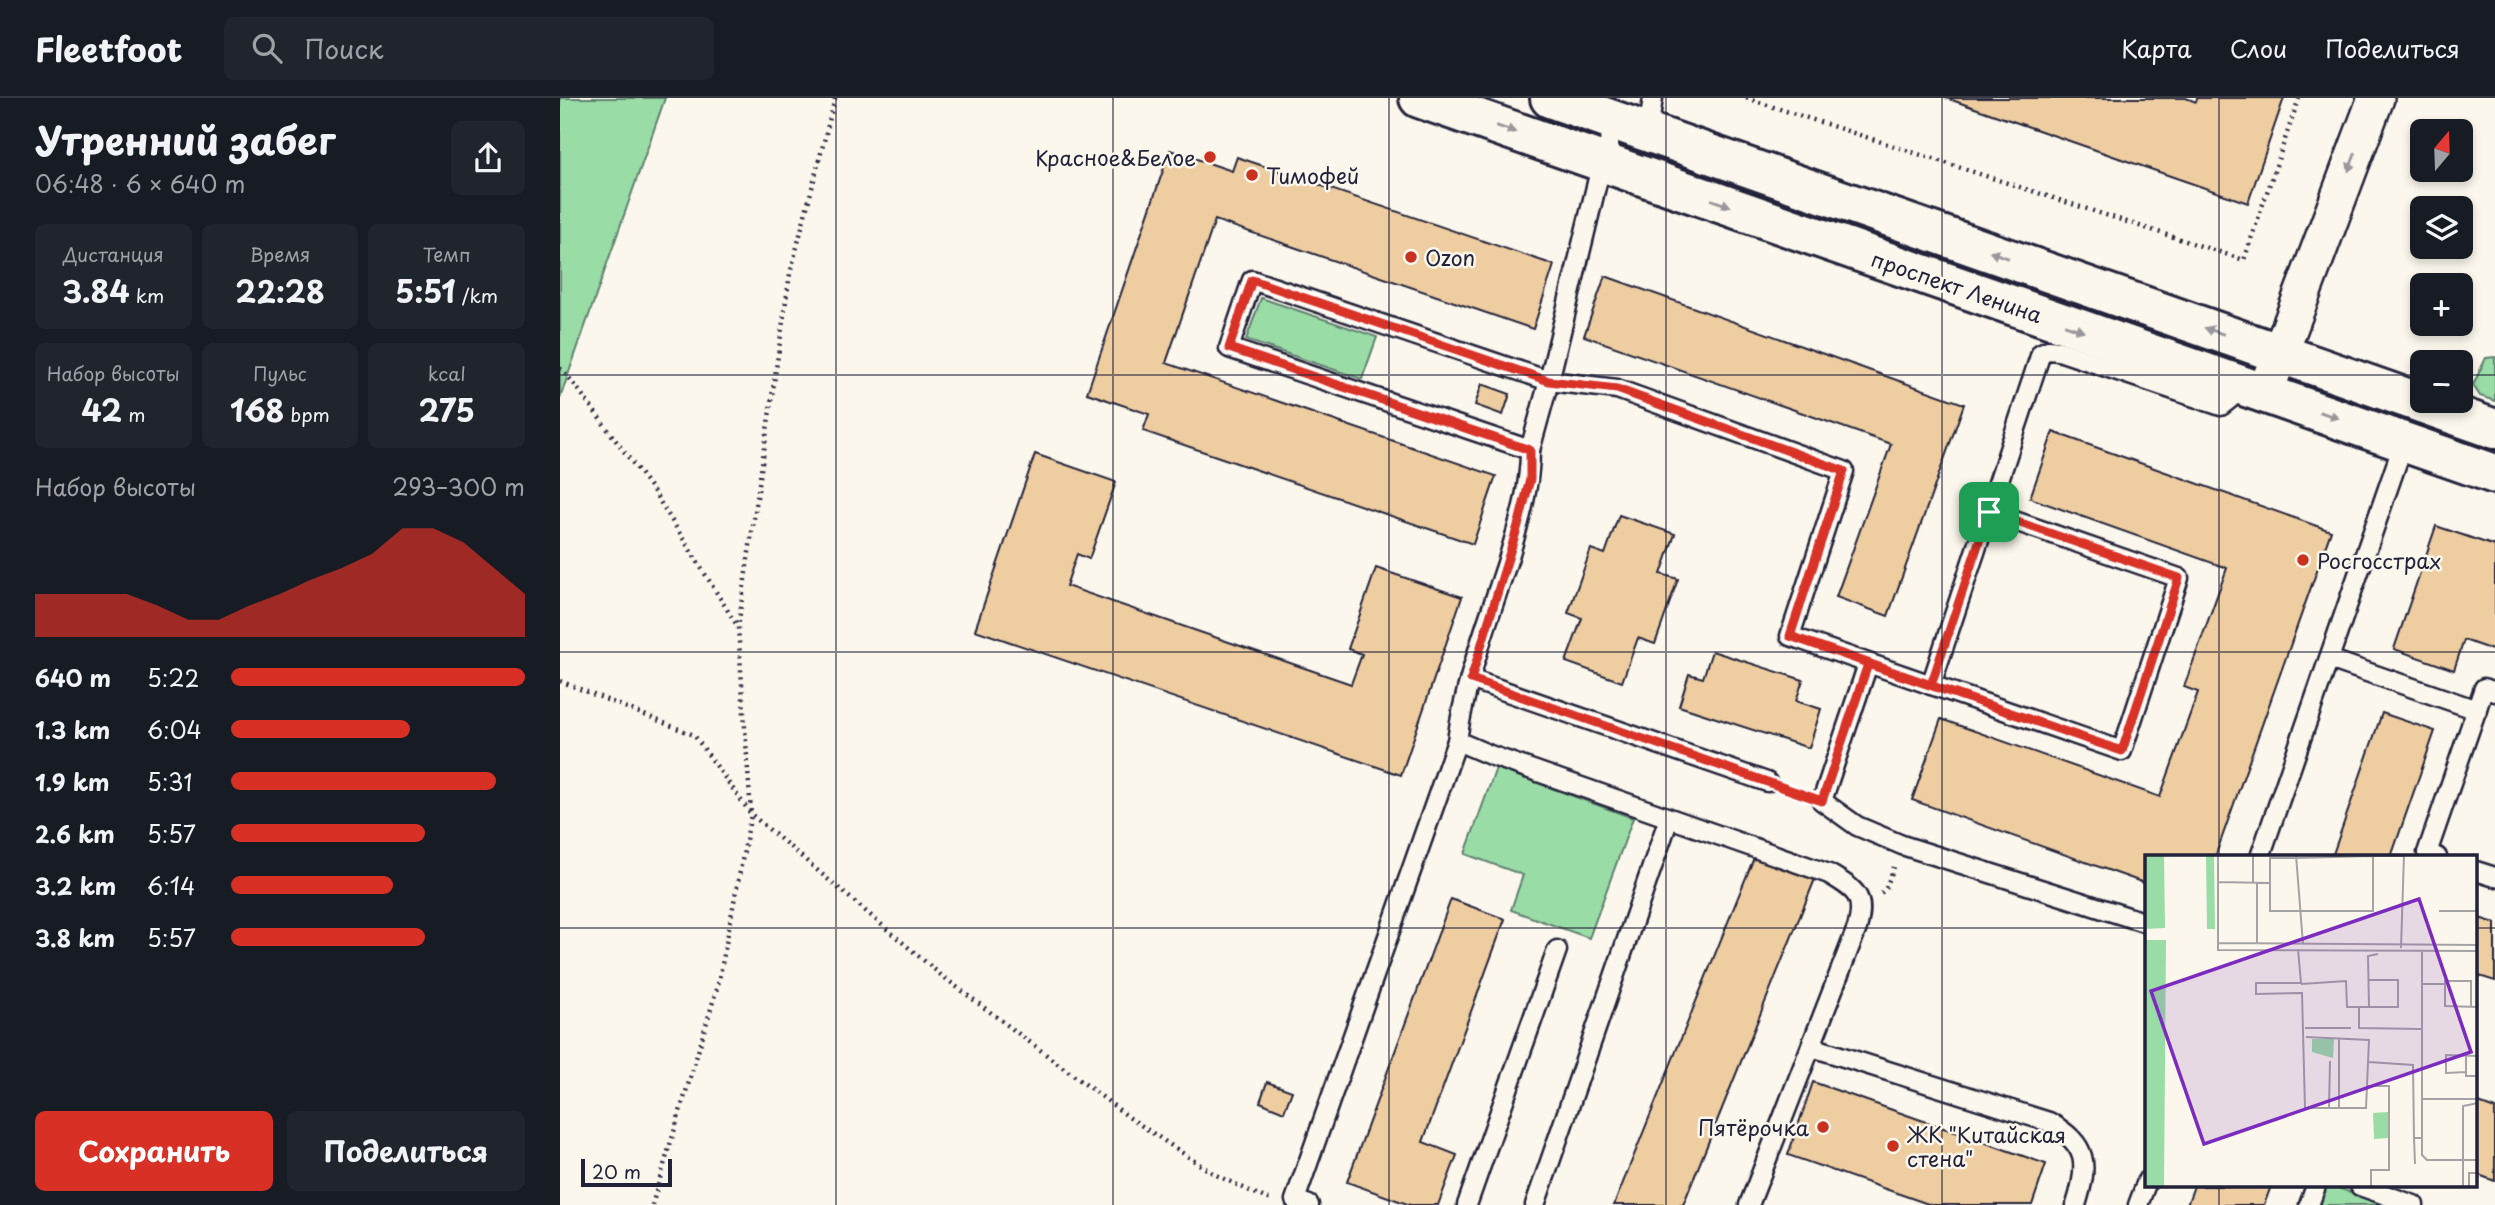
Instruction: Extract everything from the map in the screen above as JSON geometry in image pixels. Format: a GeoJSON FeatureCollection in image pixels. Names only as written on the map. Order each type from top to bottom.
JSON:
{"type":"FeatureCollection","features":[{"type":"Feature","properties":{"kind":"main road","name":"проспект Ленина"},"geometry":{"type":"LineString","coordinates":[[1419,98],[2495,474]]}},
{"type":"Feature","properties":{"kind":"main road","name":"проспект Ленина"},"geometry":{"type":"LineString","coordinates":[[1550,98],[1640,117],[2279,353],[2495,429]]}},
{"type":"Feature","properties":{"kind":"street"},"geometry":{"type":"LineString","coordinates":[[2250,388],[2279,353],[2376,98]]}},
{"type":"Feature","properties":{"kind":"lane"},"geometry":{"type":"LineString","coordinates":[[1302,1203],[1457,741],[1461,712],[1520,519],[1530,479],[1530,450],[1602,162],[1640,117]]}},
{"type":"Feature","properties":{"kind":"lane"},"geometry":{"type":"LineString","coordinates":[[1530,450],[1229,348],[1252,280],[1549,381],[1617,389],[1844,471],[1790,636],[2122,751],[2179,578],[1989,512]]}},
{"type":"Feature","properties":{"kind":"lane"},"geometry":{"type":"LineString","coordinates":[[1931,685],[2041,353],[2048,350],[2059,351],[2221,406],[2250,388]]}},
{"type":"Feature","properties":{"kind":"lane"},"geometry":{"type":"LineString","coordinates":[[2261,855],[2404,442]]}},
{"type":"Feature","properties":{"kind":"lane"},"geometry":{"type":"LineString","coordinates":[[2329,659],[2477,710]]}},
{"type":"Feature","properties":{"kind":"lane"},"geometry":{"type":"LineString","coordinates":[[1868,664],[1822,801],[1857,826],[1902,845],[2145,922]]}},
{"type":"Feature","properties":{"kind":"lane"},"geometry":{"type":"LineString","coordinates":[[1471,679],[1767,782]]}},
{"type":"Feature","properties":{"kind":"lane"},"geometry":{"type":"LineString","coordinates":[[2432,855],[2427,853],[2484,688],[2495,692]]}},
{"type":"Feature","properties":{"kind":"lane"},"geometry":{"type":"LineString","coordinates":[[1457,741],[1829,874],[1846,883],[1860,899],[1862,910],[1857,929],[1756,1203]]}},
{"type":"Feature","properties":{"kind":"lane"},"geometry":{"type":"LineString","coordinates":[[1535,1205],[1669,818]]}},
{"type":"Feature","properties":{"kind":"lane"},"geometry":{"type":"LineString","coordinates":[[2478,872],[2495,877]]}},
{"type":"Feature","properties":{"kind":"lane"},"geometry":{"type":"LineString","coordinates":[[1467,1205],[1557,950]]}},
{"type":"Feature","properties":{"kind":"lane"},"geometry":{"type":"LineString","coordinates":[[1812,1047],[2049,1122],[2067,1133],[2078,1145],[2084,1163],[2083,1180],[2076,1205]]}},
{"type":"Feature","properties":{"kind":"lane"},"geometry":{"type":"LineString","coordinates":[[2138,1205],[2145,1186]]}},
{"type":"Feature","properties":{"kind":"lane"},"geometry":{"type":"LineString","coordinates":[[2309,1205],[2315,1188]]}},
{"type":"Feature","properties":{"kind":"lane"},"geometry":{"type":"LineString","coordinates":[[2366,1188],[2414,1205]]}},
{"type":"Feature","properties":{"kind":"path"},"geometry":{"type":"LineString","coordinates":[[652,1205],[718,985],[751,814],[738,627],[790,274],[835,98]]}},
{"type":"Feature","properties":{"kind":"path"},"geometry":{"type":"LineString","coordinates":[[1746,98],[2244,260],[2299,98]]}},
{"type":"Feature","properties":{"kind":"path"},"geometry":{"type":"LineString","coordinates":[[560,368],[654,492],[738,627]]}},
{"type":"Feature","properties":{"kind":"path"},"geometry":{"type":"LineString","coordinates":[[560,681],[694,735],[751,814],[941,975],[1130,1118],[1214,1174],[1266,1199],[1302,1203]]}},
{"type":"Feature","properties":{"kind":"green space"},"geometry":{"type":"Polygon","coordinates":[[[560,98],[665,98],[560,398],[560,98]]]}},
{"type":"Feature","properties":{"kind":"green space"},"geometry":{"type":"Polygon","coordinates":[[[1261,298],[1377,337],[1362,379],[1246,340],[1261,298]]]}},
{"type":"Feature","properties":{"kind":"green space"},"geometry":{"type":"Polygon","coordinates":[[[2495,357],[2495,401],[2480,396],[2473,385],[2486,358],[2495,357]]]}},
{"type":"Feature","properties":{"kind":"green space"},"geometry":{"type":"Polygon","coordinates":[[[1496,768],[1633,818],[1589,938],[1511,910],[1523,875],[1465,854],[1496,768]]]}},
{"type":"Feature","properties":{"kind":"green space"},"geometry":{"type":"Polygon","coordinates":[[[2323,1188],[2338,1188],[2388,1205],[2317,1205],[2323,1188]]]}},
{"type":"Feature","properties":{"kind":"building"},"geometry":{"type":"Polygon","coordinates":[[[1946,98],[2186,98],[2196,102],[2197,98],[2284,98],[2248,203],[1946,98]]]}},
{"type":"Feature","properties":{"kind":"building"},"geometry":{"type":"Polygon","coordinates":[[[1170,150],[1232,171],[1237,157],[1554,265],[1533,329],[1215,220],[1166,363],[1496,476],[1473,544],[1143,431],[1149,414],[1087,393],[1170,150]]]}},
{"type":"Feature","properties":{"kind":"building"},"geometry":{"type":"Polygon","coordinates":[[[1605,276],[1964,404],[1888,616],[1836,597],[1891,444],[1584,336],[1605,276]]]}},
{"type":"Feature","properties":{"kind":"building"},"geometry":{"type":"Polygon","coordinates":[[[1482,384],[1510,394],[1503,415],[1475,405],[1482,384]]]}},
{"type":"Feature","properties":{"kind":"building"},"geometry":{"type":"Polygon","coordinates":[[[2053,432],[2331,531],[2216,855],[2145,855],[2145,883],[1912,800],[1941,719],[2160,797],[2198,692],[2184,687],[2227,568],[2030,498],[2053,432]]]}},
{"type":"Feature","properties":{"kind":"building"},"geometry":{"type":"Polygon","coordinates":[[[1035,454],[1116,482],[1089,559],[1077,554],[1066,586],[1351,684],[1362,654],[1348,649],[1376,568],[1462,597],[1401,775],[975,630],[1035,454]]]}},
{"type":"Feature","properties":{"kind":"building"},"geometry":{"type":"Polygon","coordinates":[[[1619,515],[1675,534],[1661,574],[1678,579],[1655,644],[1638,638],[1622,682],[1566,662],[1582,618],[1568,613],[1591,549],[1605,554],[1619,515]]]}},
{"type":"Feature","properties":{"kind":"building"},"geometry":{"type":"Polygon","coordinates":[[[2436,526],[2495,546],[2495,651],[2464,640],[2454,670],[2394,649],[2436,526]]]}},
{"type":"Feature","properties":{"kind":"building"},"geometry":{"type":"Polygon","coordinates":[[[1712,651],[1803,680],[1796,701],[1821,709],[1809,748],[1679,706],[1689,674],[1703,678],[1712,651]]]}},
{"type":"Feature","properties":{"kind":"building"},"geometry":{"type":"Polygon","coordinates":[[[2382,713],[2435,731],[2392,855],[2333,855],[2382,713]]]}},
{"type":"Feature","properties":{"kind":"building"},"geometry":{"type":"Polygon","coordinates":[[[1755,855],[1815,879],[1683,1205],[1614,1205],[1755,855]]]}},
{"type":"Feature","properties":{"kind":"building"},"geometry":{"type":"Polygon","coordinates":[[[1451,899],[1505,919],[1423,1142],[1457,1155],[1438,1205],[1410,1205],[1347,1182],[1451,899]]]}},
{"type":"Feature","properties":{"kind":"building"},"geometry":{"type":"Polygon","coordinates":[[[2478,918],[2495,923],[2495,981],[2478,976],[2478,918]]]}},
{"type":"Feature","properties":{"kind":"building"},"geometry":{"type":"Polygon","coordinates":[[[1267,1082],[1292,1091],[1284,1112],[1260,1102],[1267,1082]]]}},
{"type":"Feature","properties":{"kind":"building","name":"ЖК \"Китайская стена\""},"geometry":{"type":"Polygon","coordinates":[[[1813,1082],[2046,1164],[2032,1205],[1931,1205],[1788,1155],[1813,1082]]]}},
{"type":"Feature","properties":{"kind":"building"},"geometry":{"type":"Polygon","coordinates":[[[2478,1103],[2495,1109],[2495,1181],[2478,1175],[2478,1103]]]}},
{"type":"Feature","properties":{"kind":"building"},"geometry":{"type":"Polygon","coordinates":[[[2193,1188],[2270,1188],[2264,1205],[2187,1205],[2193,1188]]]}},
{"type":"Feature","properties":{"kind":"place","name":"Красное&Белое"},"geometry":{"type":"Point","coordinates":[1210,157]}},
{"type":"Feature","properties":{"kind":"place","name":"Тимофей"},"geometry":{"type":"Point","coordinates":[1252,175]}},
{"type":"Feature","properties":{"kind":"place","name":"Ozon"},"geometry":{"type":"Point","coordinates":[1411,257]}},
{"type":"Feature","properties":{"kind":"place","name":"Росгосстрах"},"geometry":{"type":"Point","coordinates":[2303,560]}},
{"type":"Feature","properties":{"kind":"place","name":"Пятёрочка"},"geometry":{"type":"Point","coordinates":[1823,1127]}},
{"type":"Feature","properties":{"kind":"place","name":"ЖК \"Китайская стена\""},"geometry":{"type":"Point","coordinates":[1893,1146]}},
{"type":"Feature","properties":{"kind":"route"},"geometry":{"type":"LineString","coordinates":[[1252,280],[1549,381],[1617,389],[1844,471],[1790,636],[1931,685],[1989,512],[2179,578],[2122,751],[1868,664],[1822,801],[1471,679],[1520,519],[1530,479],[1530,450],[1229,348],[1252,280]]}}]}
